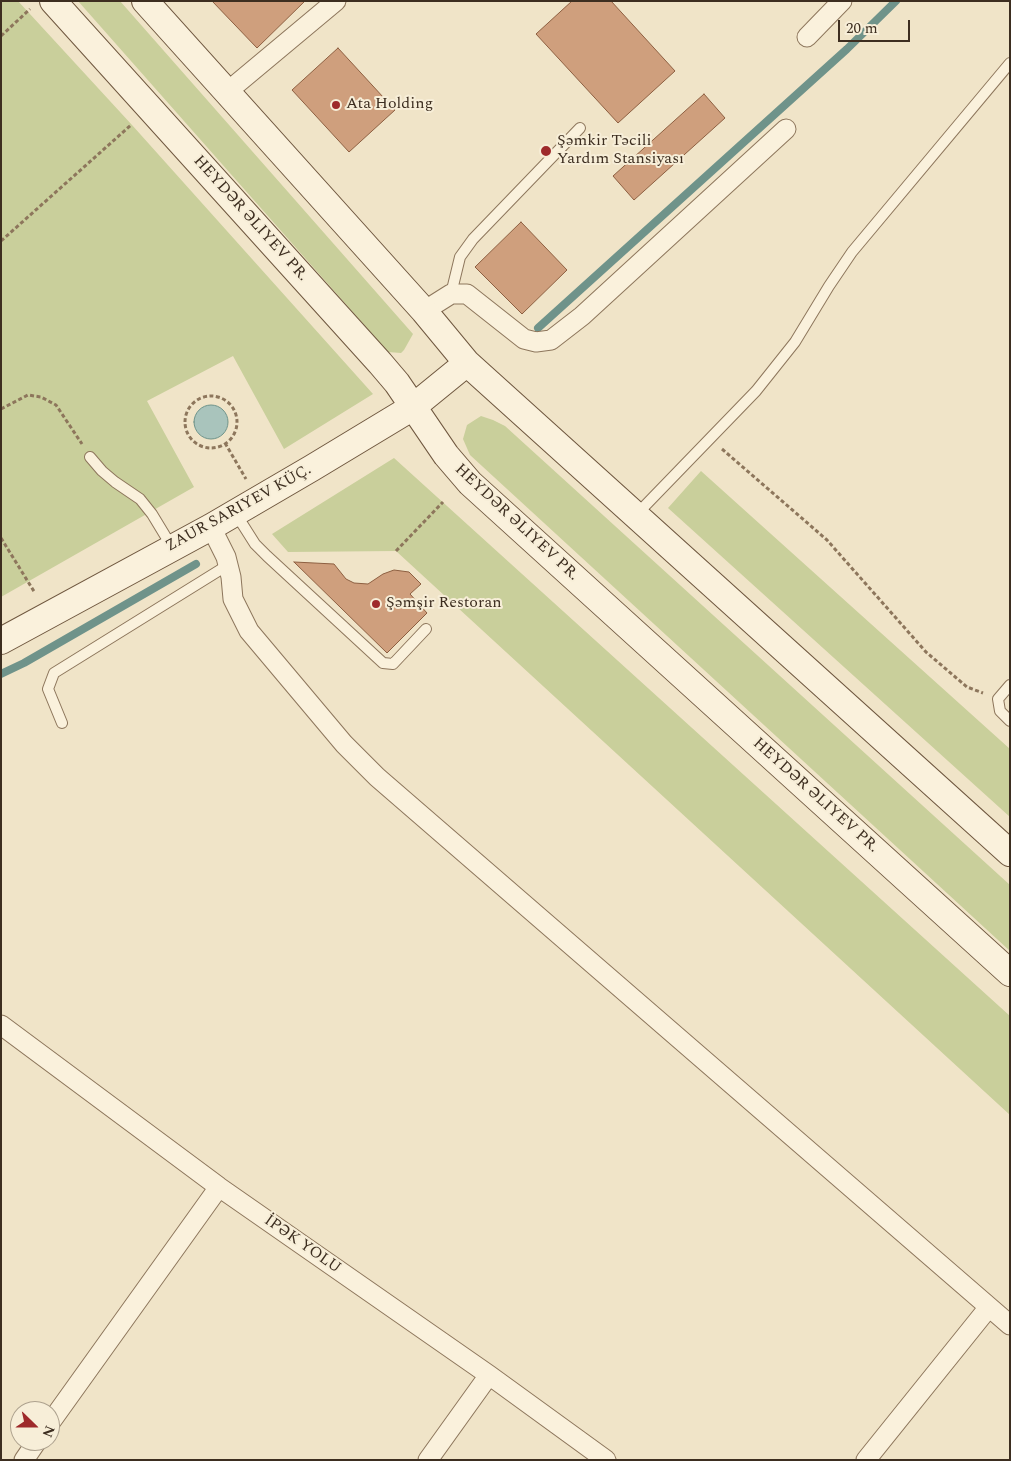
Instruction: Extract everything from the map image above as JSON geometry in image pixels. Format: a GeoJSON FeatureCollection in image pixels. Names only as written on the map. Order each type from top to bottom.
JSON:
{"type":"FeatureCollection","features":[{"type":"Feature","properties":{"kind":"main road"},"geometry":{"type":"LineString","coordinates":[[145,1],[424,311],[467,363],[1010,853]]}},
{"type":"Feature","properties":{"kind":"main road","name":"HEYDƏR ƏLIYEV PR."},"geometry":{"type":"LineString","coordinates":[[43,4],[380,363],[397,383],[446,455],[470,483],[1010,973]]}},
{"type":"Feature","properties":{"kind":"main road"},"geometry":{"type":"LineString","coordinates":[[1,641],[236,513],[414,407],[467,363]]}},
{"type":"Feature","properties":{"kind":"street"},"geometry":{"type":"LineString","coordinates":[[227,92],[336,1]]}},
{"type":"Feature","properties":{"kind":"street"},"geometry":{"type":"LineString","coordinates":[[807,37],[842,1]]}},
{"type":"Feature","properties":{"kind":"street"},"geometry":{"type":"LineString","coordinates":[[424,311],[450,294],[467,294],[524,339],[536,342],[551,340],[582,316],[786,129]]}},
{"type":"Feature","properties":{"kind":"street"},"geometry":{"type":"LineString","coordinates":[[211,527],[226,557],[231,577],[233,599],[249,631],[344,744],[377,777],[1010,1325]]}},
{"type":"Feature","properties":{"kind":"street","name":"İPƏK YOLU"},"geometry":{"type":"LineString","coordinates":[[1,1025],[220,1187],[489,1375],[606,1460]]}},
{"type":"Feature","properties":{"kind":"street"},"geometry":{"type":"LineString","coordinates":[[60,1409],[220,1187]]}},
{"type":"Feature","properties":{"kind":"street"},"geometry":{"type":"LineString","coordinates":[[866,1460],[989,1307]]}},
{"type":"Feature","properties":{"kind":"street"},"geometry":{"type":"LineString","coordinates":[[428,1460],[489,1375]]}},
{"type":"Feature","properties":{"kind":"lane"},"geometry":{"type":"LineString","coordinates":[[636,515],[756,391],[796,342],[852,252],[1010,63]]}},
{"type":"Feature","properties":{"kind":"lane"},"geometry":{"type":"LineString","coordinates":[[450,294],[460,257],[473,239],[580,128]]}},
{"type":"Feature","properties":{"kind":"lane"},"geometry":{"type":"LineString","coordinates":[[90,457],[102,471],[140,499],[152,514],[172,548]]}},
{"type":"Feature","properties":{"kind":"lane"},"geometry":{"type":"LineString","coordinates":[[236,513],[255,544],[383,663],[393,664],[426,630]]}},
{"type":"Feature","properties":{"kind":"lane"},"geometry":{"type":"LineString","coordinates":[[62,723],[48,689],[54,673],[228,565]]}},
{"type":"Feature","properties":{"kind":"lane"},"geometry":{"type":"LineString","coordinates":[[1010,685],[998,699],[1000,711],[1010,721]]}},
{"type":"Feature","properties":{"kind":"path"},"geometry":{"type":"LineString","coordinates":[[1,36],[43,4]]}},
{"type":"Feature","properties":{"kind":"path"},"geometry":{"type":"LineString","coordinates":[[1,241],[132,125]]}},
{"type":"Feature","properties":{"kind":"path"},"geometry":{"type":"LineString","coordinates":[[1,409],[28,395],[41,398],[56,405],[90,457]]}},
{"type":"Feature","properties":{"kind":"path"},"geometry":{"type":"LineString","coordinates":[[206,396],[222,398],[233,409],[236,424],[235,431],[225,443],[218,446],[203,447],[196,443],[186,431],[185,424],[188,409],[199,398],[206,396]]}},
{"type":"Feature","properties":{"kind":"path"},"geometry":{"type":"LineString","coordinates":[[710,439],[827,540],[926,652],[967,687],[998,699]]}},
{"type":"Feature","properties":{"kind":"path"},"geometry":{"type":"LineString","coordinates":[[225,443],[258,499]]}},
{"type":"Feature","properties":{"kind":"path"},"geometry":{"type":"LineString","coordinates":[[396,551],[443,502]]}},
{"type":"Feature","properties":{"kind":"path"},"geometry":{"type":"LineString","coordinates":[[1,538],[48,616]]}},
{"type":"Feature","properties":{"kind":"green space"},"geometry":{"type":"Polygon","coordinates":[[[1,1],[18,1],[373,394],[284,449],[233,356],[147,401],[194,487],[1,597],[1,1]]]}},
{"type":"Feature","properties":{"kind":"green space"},"geometry":{"type":"Polygon","coordinates":[[[78,1],[120,1],[413,334],[401,353],[388,352],[78,1]]]}},
{"type":"Feature","properties":{"kind":"green space"},"geometry":{"type":"Polygon","coordinates":[[[481,416],[505,426],[1010,885],[1010,951],[470,455],[463,439],[467,425],[481,416]]]}},
{"type":"Feature","properties":{"kind":"green space"},"geometry":{"type":"Polygon","coordinates":[[[394,458],[1010,1016],[1010,1115],[396,551],[288,552],[272,534],[394,458]]]}},
{"type":"Feature","properties":{"kind":"green space"},"geometry":{"type":"Polygon","coordinates":[[[701,471],[1010,749],[1010,817],[668,508],[701,471]]]}},
{"type":"Feature","properties":{"kind":"water"},"geometry":{"type":"Polygon","coordinates":[[[211,405],[223,410],[228,422],[223,434],[211,439],[199,434],[194,422],[199,410],[211,405]]]}},
{"type":"Feature","properties":{"kind":"building"},"geometry":{"type":"Polygon","coordinates":[[[212,1],[305,1],[257,48],[212,1]]]}},
{"type":"Feature","properties":{"kind":"building"},"geometry":{"type":"Polygon","coordinates":[[[572,1],[611,1],[675,71],[618,123],[536,34],[572,1]]]}},
{"type":"Feature","properties":{"kind":"building"},"geometry":{"type":"Polygon","coordinates":[[[338,48],[395,110],[349,152],[292,90],[338,48]]]}},
{"type":"Feature","properties":{"kind":"building"},"geometry":{"type":"Polygon","coordinates":[[[704,94],[725,118],[634,200],[613,176],[704,94]]]}},
{"type":"Feature","properties":{"kind":"building"},"geometry":{"type":"Polygon","coordinates":[[[521,222],[567,270],[522,314],[475,267],[521,222]]]}},
{"type":"Feature","properties":{"kind":"building"},"geometry":{"type":"Polygon","coordinates":[[[294,562],[334,564],[346,579],[354,583],[368,584],[383,574],[394,570],[409,572],[421,584],[410,594],[427,613],[387,653],[294,562]]]}},
{"type":"Feature","properties":{"kind":"waterway"},"geometry":{"type":"LineString","coordinates":[[538,328],[847,49],[896,1]]}},
{"type":"Feature","properties":{"kind":"waterway"},"geometry":{"type":"LineString","coordinates":[[1,674],[24,663],[196,564]]}},
{"type":"Feature","properties":{"kind":"place","name":"Ata Holding"},"geometry":{"type":"Point","coordinates":[336,105]}},
{"type":"Feature","properties":{"kind":"place","name":"Şəmkir Təcili Yardım Stansiyası"},"geometry":{"type":"Point","coordinates":[546,151]}},
{"type":"Feature","properties":{"kind":"place","name":"Şəmşir Restoran"},"geometry":{"type":"Point","coordinates":[376,604]}}]}
